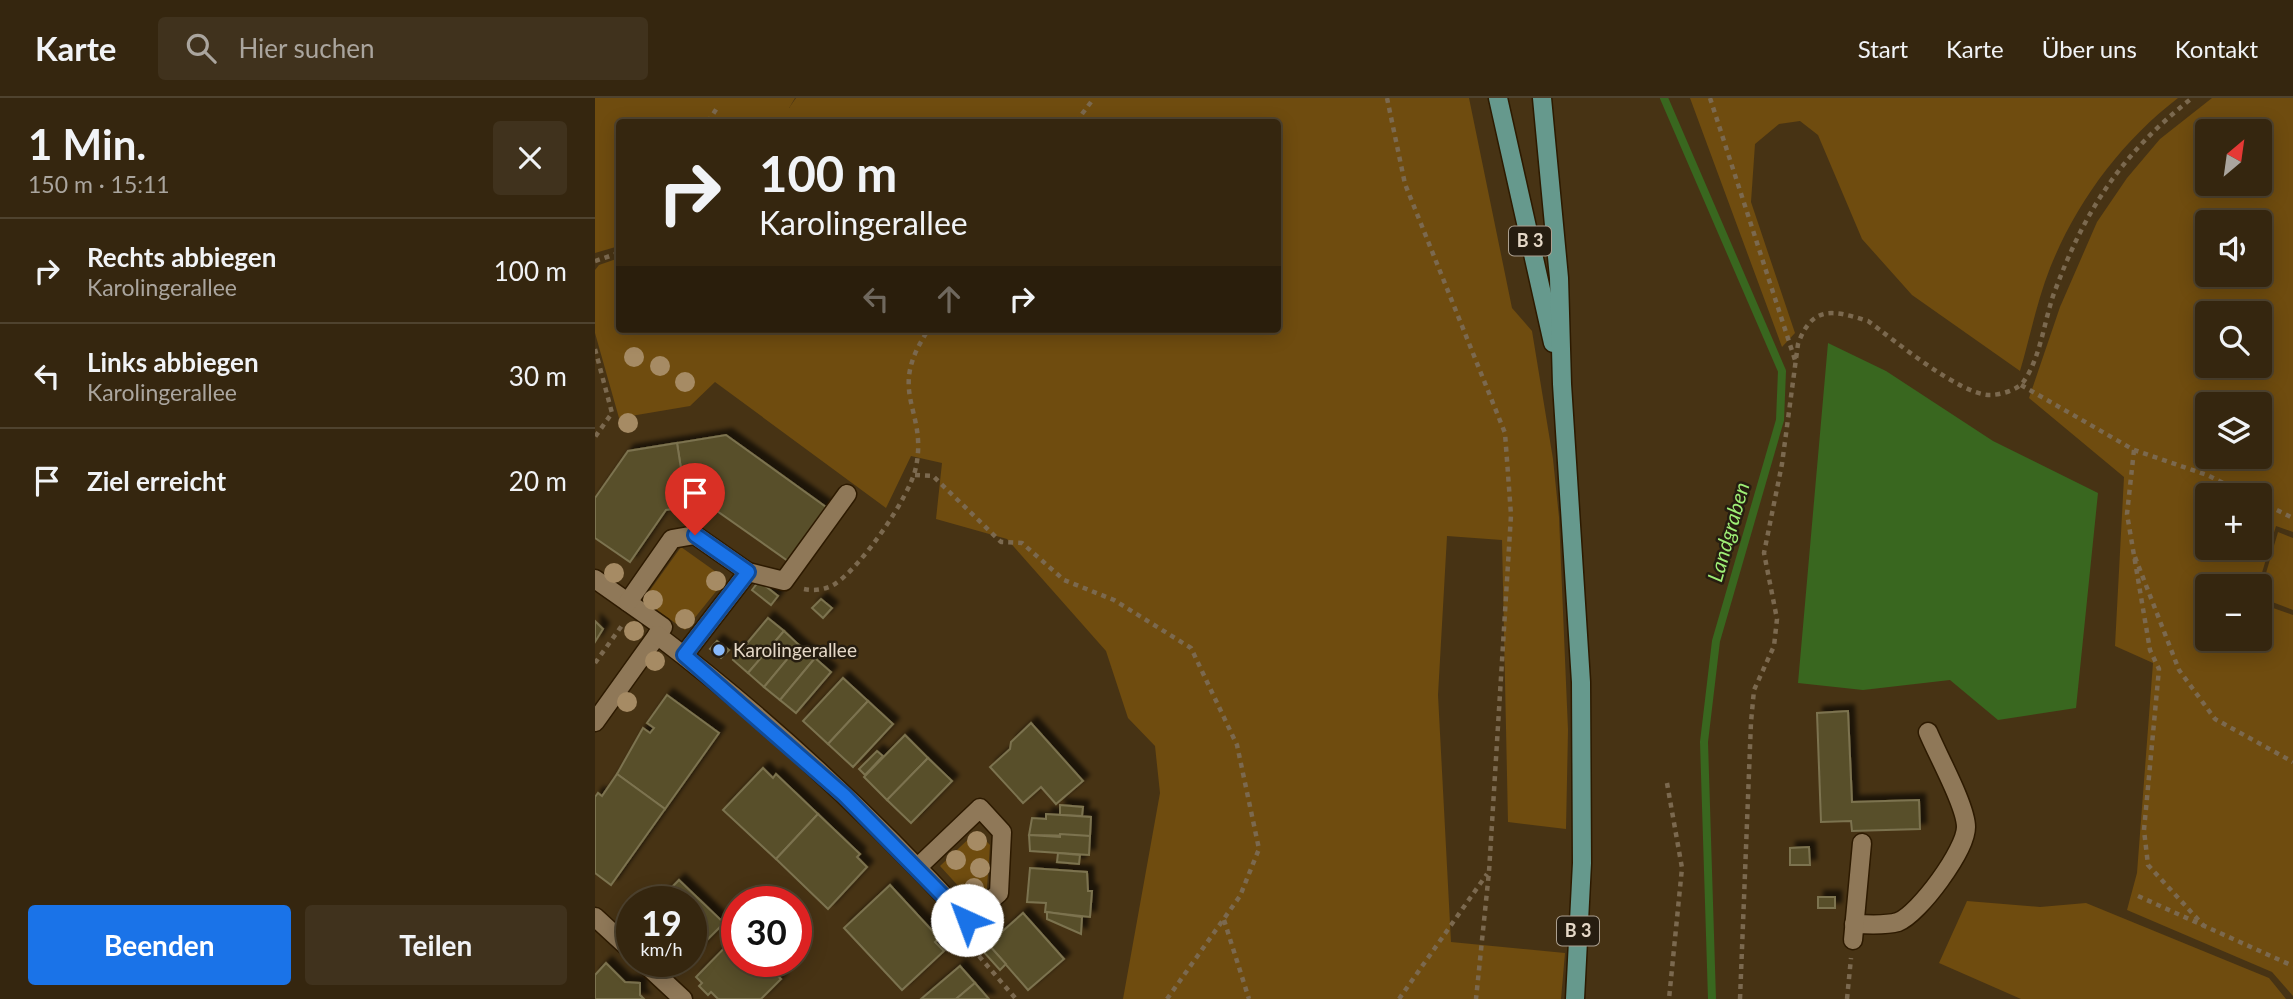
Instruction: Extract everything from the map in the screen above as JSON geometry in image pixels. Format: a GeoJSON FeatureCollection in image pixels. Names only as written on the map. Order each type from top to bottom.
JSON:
{"type":"FeatureCollection","features":[{"type":"Feature","properties":{"kind":"main road","name":"B 3"},"geometry":{"type":"LineString","coordinates":[[1498,98],[1562,384]]}},
{"type":"Feature","properties":{"kind":"main road","name":"B 3"},"geometry":{"type":"LineString","coordinates":[[1542,98],[1559,278],[1562,384],[1581,682],[1582,863],[1575,999]]}},
{"type":"Feature","properties":{"kind":"street"},"geometry":{"type":"LineString","coordinates":[[631,604],[672,539],[695,535],[748,572],[783,581],[847,494]]}},
{"type":"Feature","properties":{"kind":"street"},"geometry":{"type":"LineString","coordinates":[[684,655],[748,572]]}},
{"type":"Feature","properties":{"kind":"street"},"geometry":{"type":"LineString","coordinates":[[595,579],[663,627],[595,722]]}},
{"type":"Feature","properties":{"kind":"street"},"geometry":{"type":"LineString","coordinates":[[657,635],[793,748],[918,867],[967,920],[999,893],[1002,832],[980,808],[918,867]]}},
{"type":"Feature","properties":{"kind":"street"},"geometry":{"type":"LineString","coordinates":[[1863,843],[1854,932],[1904,919],[1931,891],[1963,842],[1966,827],[1963,812],[1928,732]]}},
{"type":"Feature","properties":{"kind":"street"},"geometry":{"type":"LineString","coordinates":[[595,917],[616,936]]}},
{"type":"Feature","properties":{"kind":"street"},"geometry":{"type":"LineString","coordinates":[[659,977],[683,999]]}},
{"type":"Feature","properties":{"kind":"path"},"geometry":{"type":"LineString","coordinates":[[1078,119],[1094,98]]}},
{"type":"Feature","properties":{"kind":"path"},"geometry":{"type":"LineString","coordinates":[[1387,98],[1405,184],[1505,433],[1511,515],[1489,872],[1476,999]]}},
{"type":"Feature","properties":{"kind":"path"},"geometry":{"type":"LineString","coordinates":[[1710,98],[1796,364]]}},
{"type":"Feature","properties":{"kind":"path"},"geometry":{"type":"LineString","coordinates":[[1740,999],[1754,691],[1760,670],[1774,646],[1777,619],[1764,553],[1782,464],[1804,326],[1814,316],[1831,312],[1868,321],[1965,389],[1993,395],[2021,385],[2031,369],[2054,293],[2088,218],[2121,164],[2161,123],[2192,98]]}},
{"type":"Feature","properties":{"kind":"path"},"geometry":{"type":"LineString","coordinates":[[710,119],[717,108]]}},
{"type":"Feature","properties":{"kind":"path"},"geometry":{"type":"LineString","coordinates":[[595,261],[616,254]]}},
{"type":"Feature","properties":{"kind":"path"},"geometry":{"type":"LineString","coordinates":[[783,581],[808,590],[821,589],[838,582],[895,512],[915,475],[918,444],[908,395],[908,374],[914,355],[927,333]]}},
{"type":"Feature","properties":{"kind":"path"},"geometry":{"type":"LineString","coordinates":[[595,349],[612,413],[595,437]]}},
{"type":"Feature","properties":{"kind":"path"},"geometry":{"type":"LineString","coordinates":[[2021,385],[2134,450],[2223,483]]}},
{"type":"Feature","properties":{"kind":"path"},"geometry":{"type":"LineString","coordinates":[[2134,450],[2127,514],[2150,650],[2159,669],[2144,830],[2148,865],[2204,926]]}},
{"type":"Feature","properties":{"kind":"path"},"geometry":{"type":"LineString","coordinates":[[915,475],[933,476],[1001,542],[1022,543],[1064,580],[1114,600],[1191,648],[1237,745],[1259,849],[1240,896],[1167,999]]}},
{"type":"Feature","properties":{"kind":"path"},"geometry":{"type":"LineString","coordinates":[[2272,508],[2293,519]]}},
{"type":"Feature","properties":{"kind":"path"},"geometry":{"type":"LineString","coordinates":[[2132,550],[2179,670],[2215,719],[2293,762]]}},
{"type":"Feature","properties":{"kind":"path"},"geometry":{"type":"LineString","coordinates":[[595,663],[631,604]]}},
{"type":"Feature","properties":{"kind":"path"},"geometry":{"type":"LineString","coordinates":[[1667,783],[1682,868],[1669,999]]}},
{"type":"Feature","properties":{"kind":"path"},"geometry":{"type":"LineString","coordinates":[[1399,999],[1489,872]]}},
{"type":"Feature","properties":{"kind":"path"},"geometry":{"type":"LineString","coordinates":[[2138,896],[2293,966]]}},
{"type":"Feature","properties":{"kind":"path"},"geometry":{"type":"LineString","coordinates":[[1224,919],[1249,999]]}},
{"type":"Feature","properties":{"kind":"path"},"geometry":{"type":"LineString","coordinates":[[967,920],[957,930],[1016,999]]}},
{"type":"Feature","properties":{"kind":"path"},"geometry":{"type":"LineString","coordinates":[[1847,999],[1854,932]]}},
{"type":"Feature","properties":{"kind":"shaded area"},"geometry":{"type":"Polygon","coordinates":[[[595,98],[795,98],[789,108],[796,98],[1469,98],[1512,308],[1532,331],[1553,459],[1559,517],[1568,730],[1566,829],[1508,822],[1502,540],[1447,536],[1438,695],[1451,942],[1565,953],[1561,999],[1123,999],[1160,793],[1155,746],[1128,718],[1106,651],[1007,539],[936,519],[942,463],[911,456],[886,508],[715,382],[690,406],[619,418],[595,333],[595,270],[599,265],[616,259],[616,333],[1281,333],[1281,119],[616,119],[616,247],[595,253],[595,98]]]}},
{"type":"Feature","properties":{"kind":"shaded area"},"geometry":{"type":"Polygon","coordinates":[[[1690,98],[2178,98],[2157,115],[2120,153],[2073,219],[2045,281],[2020,371],[1912,295],[1862,239],[1818,135],[1800,121],[1779,124],[1755,144],[1751,202],[1795,333],[1782,347],[1690,98]]]}},
{"type":"Feature","properties":{"kind":"shaded area"},"geometry":{"type":"Polygon","coordinates":[[[2212,98],[2293,98],[2293,532],[2276,526],[2272,539],[2272,483],[2195,483],[2195,560],[2266,560],[2262,574],[2195,574],[2195,651],[2272,651],[2272,608],[2293,615],[2293,996],[2272,972],[2127,910],[2137,873],[2153,663],[2115,646],[2124,477],[2029,398],[2060,307],[2097,222],[2127,178],[2160,139],[2212,98]]]}},
{"type":"Feature","properties":{"kind":"shaded area"},"geometry":{"type":"Polygon","coordinates":[[[1828,343],[1886,371],[1993,441],[2098,493],[2076,708],[1998,720],[1950,680],[1863,690],[1798,683],[1828,343]]]}},
{"type":"Feature","properties":{"kind":"shaded area"},"geometry":{"type":"Polygon","coordinates":[[[2278,532],[2293,538],[2293,610],[2272,602],[2272,574],[2266,574],[2278,532]]]}},
{"type":"Feature","properties":{"kind":"shaded area"},"geometry":{"type":"Polygon","coordinates":[[[681,547],[726,579],[685,630],[643,600],[681,547]]]}},
{"type":"Feature","properties":{"kind":"shaded area"},"geometry":{"type":"Polygon","coordinates":[[[977,831],[990,845],[987,888],[972,901],[940,866],[977,831]]]}},
{"type":"Feature","properties":{"kind":"shaded area"},"geometry":{"type":"Polygon","coordinates":[[[1967,901],[2040,907],[2086,903],[2269,978],[2286,999],[2021,999],[1939,963],[1967,901]]]}},
{"type":"Feature","properties":{"kind":"building"},"geometry":{"type":"Polygon","coordinates":[[[726,435],[826,507],[788,561],[707,504],[687,507],[677,443],[726,435]]]}},
{"type":"Feature","properties":{"kind":"building"},"geometry":{"type":"Polygon","coordinates":[[[677,443],[687,507],[666,510],[630,562],[595,538],[595,498],[628,451],[677,443]]]}},
{"type":"Feature","properties":{"kind":"building"},"geometry":{"type":"Polygon","coordinates":[[[759,581],[778,596],[771,605],[752,590],[759,581]]]}},
{"type":"Feature","properties":{"kind":"building"},"geometry":{"type":"Polygon","coordinates":[[[821,599],[832,608],[823,618],[812,608],[821,599]]]}},
{"type":"Feature","properties":{"kind":"building"},"geometry":{"type":"Polygon","coordinates":[[[768,618],[784,631],[748,673],[733,660],[768,618]]]}},
{"type":"Feature","properties":{"kind":"building"},"geometry":{"type":"Polygon","coordinates":[[[595,621],[603,629],[595,642],[595,621]]]}},
{"type":"Feature","properties":{"kind":"building"},"geometry":{"type":"Polygon","coordinates":[[[784,631],[799,645],[764,687],[748,673],[784,631]]]}},
{"type":"Feature","properties":{"kind":"building","name":"Karolingerallee"},"geometry":{"type":"Polygon","coordinates":[[[717,641],[729,650],[721,658],[710,649],[717,641]]]}},
{"type":"Feature","properties":{"kind":"building"},"geometry":{"type":"Polygon","coordinates":[[[799,645],[815,658],[780,700],[764,687],[799,645]]]}},
{"type":"Feature","properties":{"kind":"building"},"geometry":{"type":"Polygon","coordinates":[[[815,658],[831,672],[796,713],[780,700],[815,658]]]}},
{"type":"Feature","properties":{"kind":"building"},"geometry":{"type":"Polygon","coordinates":[[[843,678],[868,701],[828,744],[803,721],[843,678]]]}},
{"type":"Feature","properties":{"kind":"building"},"geometry":{"type":"Polygon","coordinates":[[[667,695],[719,733],[665,809],[617,774],[643,728],[650,733],[654,728],[647,723],[667,695]]]}},
{"type":"Feature","properties":{"kind":"building"},"geometry":{"type":"Polygon","coordinates":[[[868,701],[893,724],[853,767],[828,744],[868,701]]]}},
{"type":"Feature","properties":{"kind":"building"},"geometry":{"type":"Polygon","coordinates":[[[1848,711],[1852,802],[1919,800],[1920,829],[1852,831],[1851,821],[1821,822],[1817,713],[1848,711]]]}},
{"type":"Feature","properties":{"kind":"building"},"geometry":{"type":"Polygon","coordinates":[[[1031,723],[1083,781],[1056,804],[1041,787],[1023,803],[990,767],[1010,749],[1011,742],[1031,723]]]}},
{"type":"Feature","properties":{"kind":"building"},"geometry":{"type":"Polygon","coordinates":[[[905,735],[928,758],[887,800],[864,777],[905,735]]]}},
{"type":"Feature","properties":{"kind":"building"},"geometry":{"type":"Polygon","coordinates":[[[877,751],[883,756],[865,775],[859,769],[877,751]]]}},
{"type":"Feature","properties":{"kind":"building"},"geometry":{"type":"Polygon","coordinates":[[[928,758],[952,781],[911,823],[887,800],[928,758]]]}},
{"type":"Feature","properties":{"kind":"building"},"geometry":{"type":"Polygon","coordinates":[[[763,768],[773,778],[776,774],[818,814],[776,859],[723,810],[763,768]]]}},
{"type":"Feature","properties":{"kind":"building"},"geometry":{"type":"Polygon","coordinates":[[[617,774],[665,809],[611,885],[595,873],[595,797],[598,793],[602,796],[617,774]]]}},
{"type":"Feature","properties":{"kind":"building"},"geometry":{"type":"Polygon","coordinates":[[[1060,805],[1083,807],[1082,816],[1060,815],[1060,805]]]}},
{"type":"Feature","properties":{"kind":"building"},"geometry":{"type":"Polygon","coordinates":[[[818,814],[860,854],[857,857],[867,867],[828,909],[812,894],[812,886],[804,886],[776,859],[818,814]]]}},
{"type":"Feature","properties":{"kind":"building"},"geometry":{"type":"Polygon","coordinates":[[[1046,814],[1091,817],[1090,836],[1029,835],[1032,818],[1046,819],[1046,814]]]}},
{"type":"Feature","properties":{"kind":"building"},"geometry":{"type":"Polygon","coordinates":[[[1060,834],[1090,836],[1089,855],[1030,851],[1029,835],[1060,837],[1060,834]]]}},
{"type":"Feature","properties":{"kind":"building"},"geometry":{"type":"Polygon","coordinates":[[[1809,847],[1810,865],[1790,865],[1790,848],[1809,847]]]}},
{"type":"Feature","properties":{"kind":"building"},"geometry":{"type":"Polygon","coordinates":[[[1058,853],[1080,855],[1079,864],[1057,862],[1058,853]]]}},
{"type":"Feature","properties":{"kind":"building"},"geometry":{"type":"Polygon","coordinates":[[[1030,868],[1087,872],[1088,891],[1092,891],[1090,917],[1045,912],[1046,903],[1027,902],[1030,868]]]}},
{"type":"Feature","properties":{"kind":"building"},"geometry":{"type":"Polygon","coordinates":[[[679,880],[685,886],[673,886],[679,880]]]}},
{"type":"Feature","properties":{"kind":"building"},"geometry":{"type":"Polygon","coordinates":[[[890,885],[939,938],[935,942],[944,951],[902,990],[844,928],[890,885]]]}},
{"type":"Feature","properties":{"kind":"building"},"geometry":{"type":"Polygon","coordinates":[[[1818,897],[1835,897],[1835,908],[1818,908],[1818,897]]]}},
{"type":"Feature","properties":{"kind":"building"},"geometry":{"type":"Polygon","coordinates":[[[707,907],[721,920],[721,926],[707,940],[707,907]]]}},
{"type":"Feature","properties":{"kind":"building"},"geometry":{"type":"Polygon","coordinates":[[[1047,912],[1082,917],[1081,934],[1047,919],[1047,912]]]}},
{"type":"Feature","properties":{"kind":"building"},"geometry":{"type":"Polygon","coordinates":[[[1023,913],[1064,959],[1028,990],[988,944],[1023,913]]]}},
{"type":"Feature","properties":{"kind":"building"},"geometry":{"type":"Polygon","coordinates":[[[988,944],[1006,964],[1000,970],[981,949],[988,944]]]}},
{"type":"Feature","properties":{"kind":"building"},"geometry":{"type":"Polygon","coordinates":[[[721,951],[721,977],[781,979],[761,999],[718,999],[711,992],[708,995],[699,986],[702,983],[696,977],[707,977],[707,966],[721,951]]]}},
{"type":"Feature","properties":{"kind":"building"},"geometry":{"type":"Polygon","coordinates":[[[606,963],[616,973],[616,977],[625,982],[640,983],[640,995],[644,999],[595,999],[595,975],[606,963]]]}},
{"type":"Feature","properties":{"kind":"building"},"geometry":{"type":"Polygon","coordinates":[[[960,966],[975,983],[956,999],[921,999],[960,966]]]}},
{"type":"Feature","properties":{"kind":"building"},"geometry":{"type":"Polygon","coordinates":[[[975,983],[989,999],[956,999],[975,983]]]}},
{"type":"Feature","properties":{"kind":"waterway","name":"Landgraben"},"geometry":{"type":"LineString","coordinates":[[1664,98],[1782,371],[1780,420],[1716,641],[1704,742],[1712,999]]}},
{"type":"Feature","properties":{"kind":"place","name":"Karolingerallee"},"geometry":{"type":"Point","coordinates":[719,650]}},
{"type":"Feature","properties":{"kind":"route"},"geometry":{"type":"LineString","coordinates":[[695,535],[748,572],[684,655],[844,795],[967,920]]}}]}
